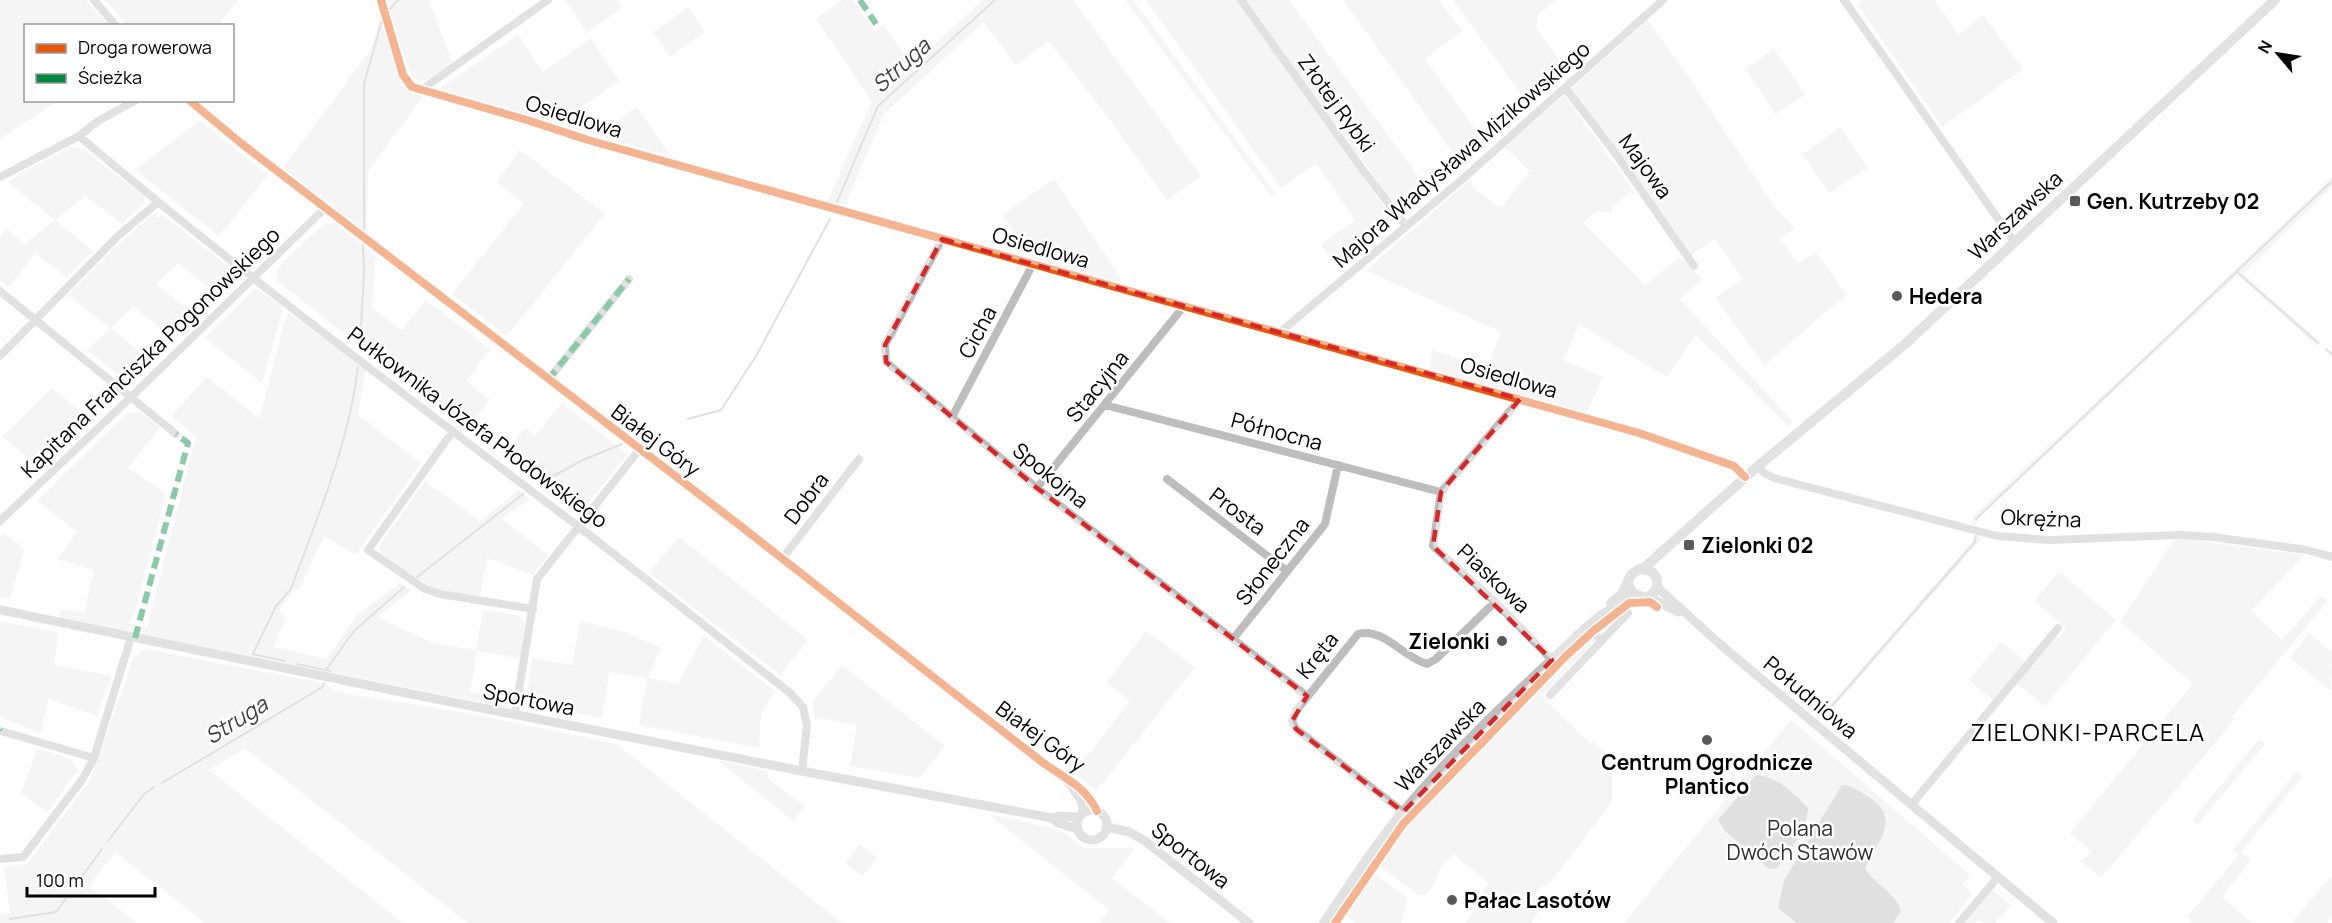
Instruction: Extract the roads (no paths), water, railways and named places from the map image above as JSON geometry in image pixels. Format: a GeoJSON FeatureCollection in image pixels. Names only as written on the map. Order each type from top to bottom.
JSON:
{"type":"FeatureCollection","features":[{"type":"Feature","properties":{"kind":"main road","name":"Warszawska"},"geometry":{"type":"LineString","coordinates":[[1644,568],[1745,477],[1887,359],[2275,0]]}},
{"type":"Feature","properties":{"kind":"main road","name":"Warszawska"},"geometry":{"type":"LineString","coordinates":[[1657,582],[1657,568],[1668,548]]}},
{"type":"Feature","properties":{"kind":"main road"},"geometry":{"type":"LineString","coordinates":[[1644,568],[1657,582],[1649,597],[1645,598],[1635,596],[1628,584],[1635,571],[1644,568]]}},
{"type":"Feature","properties":{"kind":"main road","name":"Warszawska"},"geometry":{"type":"LineString","coordinates":[[1604,613],[1628,584]]}},
{"type":"Feature","properties":{"kind":"main road","name":"Warszawska"},"geometry":{"type":"LineString","coordinates":[[1324,923],[1403,812],[1452,757],[1587,627],[1604,613],[1635,596]]}},
{"type":"Feature","properties":{"kind":"street"},"geometry":{"type":"LineString","coordinates":[[94,0],[114,24]]}},
{"type":"Feature","properties":{"kind":"street"},"geometry":{"type":"LineString","coordinates":[[381,0],[403,75],[412,87],[421,90],[548,0]]}},
{"type":"Feature","properties":{"kind":"street","name":"Złotej Rybki"},"geometry":{"type":"LineString","coordinates":[[1240,0],[1406,226]]}},
{"type":"Feature","properties":{"kind":"street","name":"Majora Władysława Mizikowskiego"},"geometry":{"type":"LineString","coordinates":[[1280,333],[1566,89],[1663,0]]}},
{"type":"Feature","properties":{"kind":"street"},"geometry":{"type":"LineString","coordinates":[[1844,0],[2015,243]]}},
{"type":"Feature","properties":{"kind":"street","name":"Majowa"},"geometry":{"type":"LineString","coordinates":[[1566,89],[1694,266]]}},
{"type":"Feature","properties":{"kind":"street","name":"Osiedlowa"},"geometry":{"type":"LineString","coordinates":[[421,90],[588,140],[1639,433],[1726,462],[1738,468],[1745,477]]}},
{"type":"Feature","properties":{"kind":"street"},"geometry":{"type":"LineString","coordinates":[[0,177],[79,136],[98,121],[132,102]]}},
{"type":"Feature","properties":{"kind":"street","name":"Białej Góry"},"geometry":{"type":"LineString","coordinates":[[192,102],[325,208],[1067,781],[1079,786],[1086,792],[1097,811]]}},
{"type":"Feature","properties":{"kind":"street","name":"Pułkownika Józefa Płodowskiego"},"geometry":{"type":"LineString","coordinates":[[79,136],[254,279],[578,526],[789,692],[803,707],[807,725],[802,771]]}},
{"type":"Feature","properties":{"kind":"street"},"geometry":{"type":"LineString","coordinates":[[0,356],[118,236],[157,202]]}},
{"type":"Feature","properties":{"kind":"street","name":"Kapitana Franciszka Pogonowskiego"},"geometry":{"type":"LineString","coordinates":[[0,521],[254,279],[325,208]]}},
{"type":"Feature","properties":{"kind":"street","name":"Spokojna"},"geometry":{"type":"LineString","coordinates":[[942,238],[885,345],[886,362],[1037,488],[1307,696]]}},
{"type":"Feature","properties":{"kind":"street","name":"Cicha"},"geometry":{"type":"LineString","coordinates":[[952,417],[1033,264]]}},
{"type":"Feature","properties":{"kind":"street"},"geometry":{"type":"LineString","coordinates":[[548,380],[629,279]]}},
{"type":"Feature","properties":{"kind":"street"},"geometry":{"type":"LineString","coordinates":[[0,291],[176,434]]}},
{"type":"Feature","properties":{"kind":"street","name":"Stacyjna"},"geometry":{"type":"LineString","coordinates":[[1037,488],[1184,306]]}},
{"type":"Feature","properties":{"kind":"street"},"geometry":{"type":"LineString","coordinates":[[1441,492],[1520,399]]}},
{"type":"Feature","properties":{"kind":"street","name":"Północna"},"geometry":{"type":"LineString","coordinates":[[1105,405],[1441,492]]}},
{"type":"Feature","properties":{"kind":"street"},"geometry":{"type":"LineString","coordinates":[[453,431],[368,550],[425,589],[440,594],[533,609]]}},
{"type":"Feature","properties":{"kind":"street"},"geometry":{"type":"LineString","coordinates":[[515,714],[537,579],[639,450]]}},
{"type":"Feature","properties":{"kind":"street","name":"Dobra"},"geometry":{"type":"LineString","coordinates":[[782,559],[859,459]]}},
{"type":"Feature","properties":{"kind":"street","name":"Słoneczna"},"geometry":{"type":"LineString","coordinates":[[1233,639],[1324,524],[1338,465]]}},
{"type":"Feature","properties":{"kind":"street","name":"Okrężna"},"geometry":{"type":"LineString","coordinates":[[1758,466],[1764,473],[1774,478],[1997,536],[2050,540],[2180,535],[2213,537],[2307,550],[2332,557]]}},
{"type":"Feature","properties":{"kind":"street","name":"Prosta"},"geometry":{"type":"LineString","coordinates":[[1167,479],[1287,571]]}},
{"type":"Feature","properties":{"kind":"street","name":"Piaskowa"},"geometry":{"type":"LineString","coordinates":[[1441,492],[1433,546],[1495,602],[1552,660]]}},
{"type":"Feature","properties":{"kind":"street","name":"Południowa"},"geometry":{"type":"LineString","coordinates":[[1657,582],[1689,616],[2053,923]]}},
{"type":"Feature","properties":{"kind":"street","name":"Południowa"},"geometry":{"type":"LineString","coordinates":[[1649,597],[1689,616]]}},
{"type":"Feature","properties":{"kind":"street","name":"Kręta"},"geometry":{"type":"LineString","coordinates":[[1403,812],[1296,729],[1292,721],[1296,711],[1358,634],[1367,631],[1376,633],[1415,660],[1426,664],[1436,659],[1495,602]]}},
{"type":"Feature","properties":{"kind":"street","name":"Sportowa"},"geometry":{"type":"LineString","coordinates":[[0,610],[802,771],[1052,818],[1081,816]]}},
{"type":"Feature","properties":{"kind":"street"},"geometry":{"type":"LineString","coordinates":[[1550,695],[1628,613]]}},
{"type":"Feature","properties":{"kind":"street"},"geometry":{"type":"LineString","coordinates":[[1587,627],[1602,641]]}},
{"type":"Feature","properties":{"kind":"street"},"geometry":{"type":"LineString","coordinates":[[1911,805],[2058,628]]}},
{"type":"Feature","properties":{"kind":"street"},"geometry":{"type":"LineString","coordinates":[[0,860],[23,857],[82,780],[94,758],[131,637]]}},
{"type":"Feature","properties":{"kind":"street"},"geometry":{"type":"LineString","coordinates":[[1,731],[94,758]]}},
{"type":"Feature","properties":{"kind":"street","name":"Białej Góry"},"geometry":{"type":"LineString","coordinates":[[1067,781],[1081,801],[1081,816]]}},
{"type":"Feature","properties":{"kind":"street"},"geometry":{"type":"LineString","coordinates":[[1090,811],[1097,811],[1103,816],[1106,827],[1101,837],[1093,840],[1082,836],[1078,829],[1081,816],[1090,811]]}},
{"type":"Feature","properties":{"kind":"street","name":"Sportowa"},"geometry":{"type":"LineString","coordinates":[[1052,818],[1058,823],[1078,829]]}},
{"type":"Feature","properties":{"kind":"street","name":"Sportowa"},"geometry":{"type":"LineString","coordinates":[[1106,827],[1130,832],[1145,841],[1249,923]]}},
{"type":"Feature","properties":{"kind":"street"},"geometry":{"type":"LineString","coordinates":[[1959,923],[1998,878]]}},
{"type":"Feature","properties":{"kind":"waterway"},"geometry":{"type":"LineString","coordinates":[[390,9],[398,0]]}},
{"type":"Feature","properties":{"kind":"waterway","name":"Struga"},"geometry":{"type":"LineString","coordinates":[[837,202],[878,106],[995,0]]}},
{"type":"Feature","properties":{"kind":"waterway"},"geometry":{"type":"LineString","coordinates":[[364,231],[364,84],[382,20]]}},
{"type":"Feature","properties":{"kind":"waterway"},"geometry":{"type":"LineString","coordinates":[[1976,519],[2332,181]]}},
{"type":"Feature","properties":{"kind":"waterway","name":"Struga"},"geometry":{"type":"LineString","coordinates":[[688,419],[721,410],[756,356],[830,219]]}},
{"type":"Feature","properties":{"kind":"waterway"},"geometry":{"type":"LineString","coordinates":[[360,344],[364,272],[363,245]]}},
{"type":"Feature","properties":{"kind":"waterway"},"geometry":{"type":"LineString","coordinates":[[2237,272],[2318,343]]}},
{"type":"Feature","properties":{"kind":"waterway"},"geometry":{"type":"LineString","coordinates":[[2326,349],[2332,355]]}},
{"type":"Feature","properties":{"kind":"waterway"},"geometry":{"type":"LineString","coordinates":[[285,661],[253,654],[276,606],[291,589],[321,508],[340,452],[354,396],[358,367]]}},
{"type":"Feature","properties":{"kind":"waterway","name":"Struga"},"geometry":{"type":"LineString","coordinates":[[538,484],[585,459],[622,444]]}},
{"type":"Feature","properties":{"kind":"waterway","name":"Struga"},"geometry":{"type":"LineString","coordinates":[[417,577],[523,494]]}},
{"type":"Feature","properties":{"kind":"waterway"},"geometry":{"type":"LineString","coordinates":[[1824,715],[1975,542],[1976,535]]}},
{"type":"Feature","properties":{"kind":"waterway","name":"Struga"},"geometry":{"type":"LineString","coordinates":[[326,670],[354,631],[404,587]]}},
{"type":"Feature","properties":{"kind":"waterway"},"geometry":{"type":"LineString","coordinates":[[297,664],[330,671]]}},
{"type":"Feature","properties":{"kind":"waterway","name":"Struga"},"geometry":{"type":"LineString","coordinates":[[162,783],[321,688],[325,683]]}},
{"type":"Feature","properties":{"kind":"waterway","name":"Struga"},"geometry":{"type":"LineString","coordinates":[[108,841],[144,794],[154,787]]}},
{"type":"Feature","properties":{"kind":"waterway","name":"Struga"},"geometry":{"type":"LineString","coordinates":[[73,889],[102,849]]}},
{"type":"Feature","properties":{"kind":"waterway","name":"Struga"},"geometry":{"type":"LineString","coordinates":[[10,919],[56,912],[67,897]]}},
{"type":"Feature","properties":{"kind":"place","name":"Gen. Kutrzeby 02"},"geometry":{"type":"Point","coordinates":[2075,201]}},
{"type":"Feature","properties":{"kind":"place","name":"Hedera"},"geometry":{"type":"Point","coordinates":[1897,296]}},
{"type":"Feature","properties":{"kind":"place","name":"Zielonki 02"},"geometry":{"type":"Point","coordinates":[1689,545]}},
{"type":"Feature","properties":{"kind":"place","name":"Zielonki"},"geometry":{"type":"Point","coordinates":[1502,641]}},
{"type":"Feature","properties":{"kind":"place","name":"Centrum Ogrodnicze Plantico"},"geometry":{"type":"Point","coordinates":[1707,740]}},
{"type":"Feature","properties":{"kind":"place","name":"Pałac Lasotów"},"geometry":{"type":"Point","coordinates":[1452,900]}},
{"type":"Feature","properties":{"kind":"district","name":"ZIELONKI-PARCELA"},"geometry":{"type":"Point","coordinates":[2088,731]}},
{"type":"Feature","properties":{"kind":"park label","name":"Polana Dwóch Stawów"},"geometry":{"type":"Point","coordinates":[1800,840]}}]}
